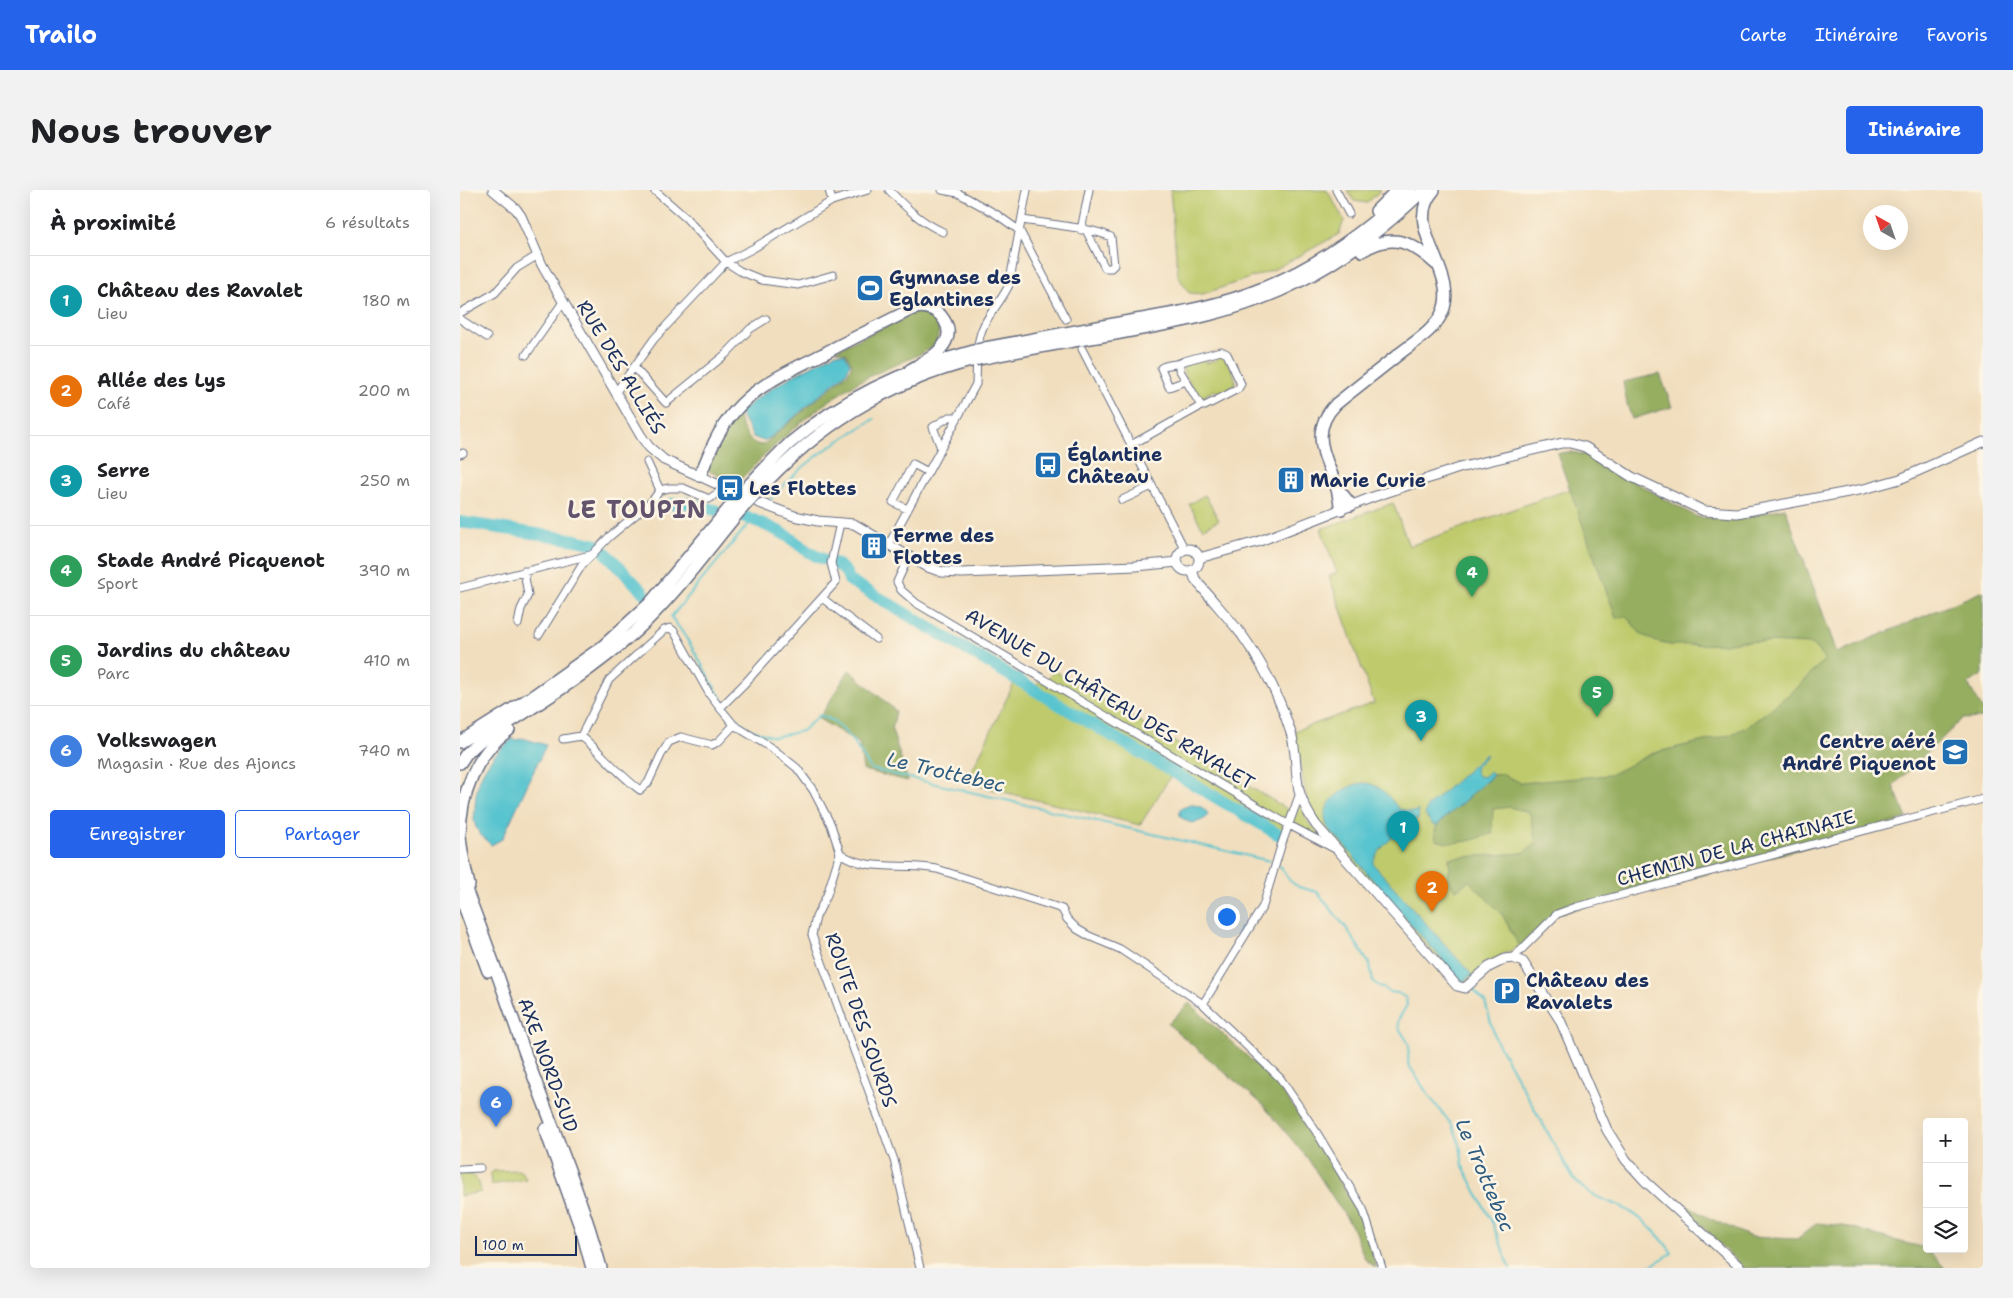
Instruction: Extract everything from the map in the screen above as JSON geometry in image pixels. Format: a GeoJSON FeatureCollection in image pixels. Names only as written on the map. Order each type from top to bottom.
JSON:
{"type":"FeatureCollection","features":[{"type":"Feature","properties":{"kind":"highway"},"geometry":{"type":"LineString","coordinates":[[1282,280],[1299,266],[1344,237],[1378,209],[1397,190]]}},
{"type":"Feature","properties":{"kind":"highway"},"geometry":{"type":"LineString","coordinates":[[910,370],[1213,305],[1262,289],[1322,259],[1343,245],[1368,227],[1410,190]]}},
{"type":"Feature","properties":{"kind":"highway"},"geometry":{"type":"LineString","coordinates":[[1322,270],[1357,248],[1424,190]]}},
{"type":"Feature","properties":{"kind":"highway"},"geometry":{"type":"LineString","coordinates":[[1346,507],[1321,446],[1321,431],[1326,416],[1336,404],[1425,334],[1438,321],[1444,307],[1445,285],[1425,232],[1423,217],[1425,207],[1434,190]]}},
{"type":"Feature","properties":{"kind":"highway"},"geometry":{"type":"LineString","coordinates":[[460,742],[533,696],[576,666],[650,603],[734,511],[796,452],[835,422],[899,385],[981,354],[1187,321],[1225,311],[1267,296],[1355,255],[1373,244],[1388,241],[1405,242],[1420,249],[1437,266]]}},
{"type":"Feature","properties":{"kind":"highway"},"geometry":{"type":"LineString","coordinates":[[700,476],[711,448],[724,425],[741,404],[761,387],[917,307],[927,308],[944,319],[948,338],[936,353],[910,370],[879,385],[829,414],[790,443],[753,494]]}},
{"type":"Feature","properties":{"kind":"highway"},"geometry":{"type":"LineString","coordinates":[[460,764],[466,754],[480,741],[553,694],[607,656],[636,631],[657,610],[734,511]]}},
{"type":"Feature","properties":{"kind":"highway"},"geometry":{"type":"LineString","coordinates":[[478,918],[463,860],[460,835],[462,809],[468,784],[478,764],[502,735],[546,704],[553,694]]}},
{"type":"Feature","properties":{"kind":"highway","name":"AXE NORD-SUD"},"geometry":{"type":"LineString","coordinates":[[460,875],[478,918],[578,1196],[601,1268]]}},
{"type":"Feature","properties":{"kind":"highway","name":"AXE NORD-SUD"},"geometry":{"type":"LineString","coordinates":[[460,895],[580,1226],[592,1268]]}},
{"type":"Feature","properties":{"kind":"street","name":"RUE DES ALLIÉS"},"geometry":{"type":"LineString","coordinates":[[493,190],[516,210],[563,302],[640,436],[664,460],[727,488]]}},
{"type":"Feature","properties":{"kind":"street"},"geometry":{"type":"LineString","coordinates":[[654,190],[686,218],[726,262],[740,271],[762,280],[798,285],[833,275]]}},
{"type":"Feature","properties":{"kind":"street"},"geometry":{"type":"LineString","coordinates":[[829,190],[832,201]]}},
{"type":"Feature","properties":{"kind":"street"},"geometry":{"type":"LineString","coordinates":[[616,392],[654,339],[726,262],[752,249],[832,201],[868,190]]}},
{"type":"Feature","properties":{"kind":"street"},"geometry":{"type":"LineString","coordinates":[[889,190],[910,213],[943,232]]}},
{"type":"Feature","properties":{"kind":"street"},"geometry":{"type":"LineString","coordinates":[[942,190],[958,192],[996,214],[1020,231],[1066,319]]}},
{"type":"Feature","properties":{"kind":"street"},"geometry":{"type":"LineString","coordinates":[[889,544],[976,384],[982,332],[984,325],[1004,296],[1009,285],[1027,190]]}},
{"type":"Feature","properties":{"kind":"street"},"geometry":{"type":"LineString","coordinates":[[1022,220],[1084,230],[1112,237],[1114,265],[1111,268],[1105,268],[1084,230],[1089,190]]}},
{"type":"Feature","properties":{"kind":"street"},"geometry":{"type":"LineString","coordinates":[[1336,190],[1349,214]]}},
{"type":"Feature","properties":{"kind":"street"},"geometry":{"type":"LineString","coordinates":[[460,314],[495,293],[517,268],[538,256]]}},
{"type":"Feature","properties":{"kind":"street","name":"RUE DES ALLIÉS"},"geometry":{"type":"LineString","coordinates":[[526,355],[563,302]]}},
{"type":"Feature","properties":{"kind":"street"},"geometry":{"type":"LineString","coordinates":[[460,319],[487,337]]}},
{"type":"Feature","properties":{"kind":"street"},"geometry":{"type":"LineString","coordinates":[[634,367],[666,403],[726,354],[750,329],[766,319]]}},
{"type":"Feature","properties":{"kind":"street"},"geometry":{"type":"LineString","coordinates":[[1082,349],[1185,550]]}},
{"type":"Feature","properties":{"kind":"street"},"geometry":{"type":"LineString","coordinates":[[1131,445],[1201,406],[1205,406],[1238,389],[1241,382],[1227,354],[1223,351],[1163,366],[1160,370],[1169,387],[1186,381]]}},
{"type":"Feature","properties":{"kind":"street"},"geometry":{"type":"LineString","coordinates":[[1181,363],[1179,369],[1201,406]]}},
{"type":"Feature","properties":{"kind":"street"},"geometry":{"type":"LineString","coordinates":[[942,448],[933,427],[949,417],[958,417]]}},
{"type":"Feature","properties":{"kind":"street"},"geometry":{"type":"LineString","coordinates":[[1199,558],[1257,542],[1346,507],[1459,468],[1570,442],[1585,447],[1624,473],[1678,500],[1704,511],[1737,513],[1864,489],[1900,479],[1983,442]]}},
{"type":"Feature","properties":{"kind":"street"},"geometry":{"type":"LineString","coordinates":[[646,462],[660,490]]}},
{"type":"Feature","properties":{"kind":"street"},"geometry":{"type":"LineString","coordinates":[[907,509],[893,502],[913,464],[928,472]]}},
{"type":"Feature","properties":{"kind":"street"},"geometry":{"type":"LineString","coordinates":[[1122,500],[1152,486]]}},
{"type":"Feature","properties":{"kind":"street"},"geometry":{"type":"LineString","coordinates":[[539,635],[582,565],[610,537],[652,501],[660,490],[683,488],[709,499],[727,488]]}},
{"type":"Feature","properties":{"kind":"street"},"geometry":{"type":"LineString","coordinates":[[753,494],[794,516],[818,522],[840,523],[859,527],[925,566],[942,572],[962,573],[1136,566],[1178,562]]}},
{"type":"Feature","properties":{"kind":"street"},"geometry":{"type":"LineString","coordinates":[[720,708],[836,582],[831,563],[840,523]]}},
{"type":"Feature","properties":{"kind":"street"},"geometry":{"type":"LineString","coordinates":[[460,588],[598,550]]}},
{"type":"Feature","properties":{"kind":"street"},"geometry":{"type":"LineString","coordinates":[[1185,550],[1194,550],[1199,558],[1197,566],[1192,570],[1182,568],[1178,562],[1180,553],[1185,550]]}},
{"type":"Feature","properties":{"kind":"street","name":"AVENUE DU CHÂTEAU DES RAVALET"},"geometry":{"type":"LineString","coordinates":[[909,556],[897,582],[905,594],[1289,825],[1337,850]]}},
{"type":"Feature","properties":{"kind":"street"},"geometry":{"type":"LineString","coordinates":[[1192,570],[1195,579],[1242,636],[1268,677],[1291,732],[1297,757],[1300,793],[1307,812],[1337,850],[1457,986],[1465,988],[1489,967],[1505,959],[1513,958],[1523,962],[1560,1020],[1607,1130],[1626,1160],[1646,1182],[1741,1268]]}},
{"type":"Feature","properties":{"kind":"street"},"geometry":{"type":"LineString","coordinates":[[518,624],[521,609],[528,595],[524,571]]}},
{"type":"Feature","properties":{"kind":"street"},"geometry":{"type":"LineString","coordinates":[[822,598],[876,639]]}},
{"type":"Feature","properties":{"kind":"street"},"geometry":{"type":"LineString","coordinates":[[581,736],[609,680],[664,630],[670,628],[710,695],[734,725],[773,749],[797,768],[813,790],[831,825],[840,853],[847,859],[871,865],[924,866],[1053,906],[1062,910],[1067,919],[1077,929],[1120,950],[1203,1004],[1280,1078],[1363,1209],[1382,1268]]}},
{"type":"Feature","properties":{"kind":"street"},"geometry":{"type":"LineString","coordinates":[[563,739],[581,736],[601,753],[622,777],[640,790],[648,783],[669,742],[681,737],[712,745],[719,742],[734,725]]}},
{"type":"Feature","properties":{"kind":"street"},"geometry":{"type":"LineString","coordinates":[[1203,1004],[1263,906],[1281,846],[1300,793]]}},
{"type":"Feature","properties":{"kind":"street","name":"CHEMIN DE LA CHAINAIE"},"geometry":{"type":"LineString","coordinates":[[1513,958],[1557,914],[1576,907],[1983,799]]}},
{"type":"Feature","properties":{"kind":"street","name":"ROUTE DES SOURDS"},"geometry":{"type":"LineString","coordinates":[[840,853],[827,895],[816,917],[812,935],[894,1160],[920,1268]]}},
{"type":"Feature","properties":{"kind":"street"},"geometry":{"type":"LineString","coordinates":[[460,1169],[480,1168]]}},
{"type":"Feature","properties":{"kind":"green space"},"geometry":{"type":"Polygon","coordinates":[[[1170,190],[1327,190],[1344,220],[1339,234],[1273,270],[1203,294],[1189,293],[1178,276],[1170,190]]]}},
{"type":"Feature","properties":{"kind":"green space"},"geometry":{"type":"Polygon","coordinates":[[[1347,190],[1381,190],[1367,203],[1354,201],[1347,190]]]}},
{"type":"Feature","properties":{"kind":"green space"},"geometry":{"type":"Polygon","coordinates":[[[916,312],[930,315],[937,325],[938,337],[930,349],[860,381],[826,403],[780,441],[736,484],[709,471],[708,468],[720,441],[737,415],[749,439],[763,445],[848,373],[852,365],[846,353],[836,350],[916,312]]]}},
{"type":"Feature","properties":{"kind":"green space"},"geometry":{"type":"Polygon","coordinates":[[[1221,355],[1231,368],[1235,377],[1235,385],[1219,394],[1215,390],[1205,395],[1206,401],[1200,402],[1183,371],[1184,365],[1204,359],[1206,363],[1217,360],[1217,356],[1221,355]]]}},
{"type":"Feature","properties":{"kind":"green space"},"geometry":{"type":"Polygon","coordinates":[[[1660,374],[1672,407],[1632,419],[1623,382],[1660,374]]]}},
{"type":"Feature","properties":{"kind":"green space"},"geometry":{"type":"Polygon","coordinates":[[[1571,452],[1586,455],[1696,517],[1734,520],[1785,508],[1898,823],[1557,914],[1523,947],[1499,957],[1461,985],[1317,821],[1307,800],[1294,731],[1374,703],[1329,576],[1337,573],[1321,529],[1393,503],[1409,546],[1570,489],[1557,453],[1571,452]]]}},
{"type":"Feature","properties":{"kind":"green space"},"geometry":{"type":"Polygon","coordinates":[[[1571,452],[1586,455],[1697,517],[1734,520],[1785,508],[1837,653],[1983,591],[1983,674],[1968,684],[1983,710],[1983,718],[1962,719],[1893,786],[1907,818],[1557,914],[1523,947],[1518,944],[1502,914],[1469,881],[1456,890],[1447,879],[1450,868],[1449,858],[1523,853],[1536,843],[1530,813],[1510,807],[1493,809],[1493,833],[1473,840],[1451,843],[1436,840],[1435,831],[1437,825],[1493,775],[1502,774],[1521,783],[1610,775],[1653,753],[1730,735],[1750,725],[1797,688],[1825,659],[1812,644],[1742,641],[1725,644],[1670,645],[1657,642],[1641,634],[1626,616],[1616,618],[1557,453],[1571,452]]]}},
{"type":"Feature","properties":{"kind":"green space"},"geometry":{"type":"Polygon","coordinates":[[[1205,495],[1219,520],[1203,529],[1189,504],[1205,495]]]}},
{"type":"Feature","properties":{"kind":"green space"},"geometry":{"type":"Polygon","coordinates":[[[849,670],[896,711],[892,730],[908,781],[863,770],[859,743],[819,719],[849,670]]]}},
{"type":"Feature","properties":{"kind":"green space"},"geometry":{"type":"Polygon","coordinates":[[[1053,670],[1289,810],[1281,836],[1172,774],[1140,825],[966,783],[1015,681],[1034,689],[1040,680],[1046,683],[1053,670]]]}},
{"type":"Feature","properties":{"kind":"green space"},"geometry":{"type":"Polygon","coordinates":[[[1300,800],[1307,821],[1328,842],[1293,825],[1291,821],[1300,800]]]}},
{"type":"Feature","properties":{"kind":"green space"},"geometry":{"type":"Polygon","coordinates":[[[1189,1003],[1275,1082],[1309,1129],[1358,1212],[1371,1245],[1376,1268],[1365,1259],[1351,1225],[1308,1159],[1262,1104],[1168,1024],[1189,1003]]]}},
{"type":"Feature","properties":{"kind":"green space"},"geometry":{"type":"Polygon","coordinates":[[[518,1170],[523,1173],[526,1179],[491,1185],[490,1175],[493,1171],[518,1170]]]}},
{"type":"Feature","properties":{"kind":"green space"},"geometry":{"type":"Polygon","coordinates":[[[460,1172],[474,1176],[479,1183],[481,1192],[460,1196],[460,1172]]]}},
{"type":"Feature","properties":{"kind":"green space"},"geometry":{"type":"Polygon","coordinates":[[[1674,1198],[1705,1216],[1751,1237],[1797,1239],[1817,1223],[1850,1227],[1923,1247],[1923,1253],[1931,1253],[1945,1268],[1743,1268],[1674,1198]]]}},
{"type":"Feature","properties":{"kind":"water"},"geometry":{"type":"Polygon","coordinates":[[[836,353],[845,354],[850,364],[846,373],[771,437],[764,441],[753,437],[740,413],[774,387],[836,353]]]}},
{"type":"Feature","properties":{"kind":"water"},"geometry":{"type":"Polygon","coordinates":[[[522,738],[546,745],[502,839],[491,845],[479,833],[474,822],[478,787],[484,769],[496,754],[512,739],[522,738]]]}},
{"type":"Feature","properties":{"kind":"water"},"geometry":{"type":"Polygon","coordinates":[[[1486,754],[1476,766],[1475,771],[1479,777],[1485,776],[1490,772],[1493,775],[1437,825],[1433,825],[1425,815],[1427,807],[1486,754]]]}},
{"type":"Feature","properties":{"kind":"water"},"geometry":{"type":"Polygon","coordinates":[[[1363,783],[1379,788],[1399,809],[1414,812],[1419,810],[1418,820],[1413,820],[1389,840],[1378,852],[1373,864],[1472,975],[1462,982],[1388,898],[1343,843],[1327,827],[1325,816],[1330,802],[1342,791],[1356,784],[1363,783]]]}},
{"type":"Feature","properties":{"kind":"water"},"geometry":{"type":"Polygon","coordinates":[[[1190,805],[1202,808],[1208,814],[1206,818],[1192,823],[1183,819],[1180,816],[1180,809],[1190,805]]]}},
{"type":"Feature","properties":{"kind":"waterway"},"geometry":{"type":"LineString","coordinates":[[769,501],[805,465],[844,437],[874,419]]}},
{"type":"Feature","properties":{"kind":"waterway"},"geometry":{"type":"LineString","coordinates":[[670,504],[689,503],[715,510]]}},
{"type":"Feature","properties":{"kind":"waterway"},"geometry":{"type":"LineString","coordinates":[[724,702],[686,637],[671,617],[756,515]]}},
{"type":"Feature","properties":{"kind":"waterway"},"geometry":{"type":"LineString","coordinates":[[742,516],[789,537],[810,553],[823,559]]}},
{"type":"Feature","properties":{"kind":"waterway"},"geometry":{"type":"LineString","coordinates":[[460,522],[597,545]]}},
{"type":"Feature","properties":{"kind":"waterway"},"geometry":{"type":"LineString","coordinates":[[605,552],[644,593]]}},
{"type":"Feature","properties":{"kind":"waterway"},"geometry":{"type":"LineString","coordinates":[[834,563],[844,570],[849,580],[1281,836]]}},
{"type":"Feature","properties":{"kind":"waterway","name":"Le Trottebec"},"geometry":{"type":"LineString","coordinates":[[726,706],[734,717],[749,729],[774,737],[802,731],[820,715],[828,718],[850,737],[871,769],[1270,861]]}},
{"type":"Feature","properties":{"kind":"waterway","name":"Le Trottebec"},"geometry":{"type":"LineString","coordinates":[[1280,866],[1290,881],[1299,887],[1317,892],[1347,929],[1370,965],[1373,982],[1389,992],[1398,993],[1406,998],[1407,1005],[1398,1020],[1399,1028],[1409,1044],[1408,1064],[1429,1096],[1452,1125],[1460,1144],[1463,1166],[1492,1222],[1510,1268]]}},
{"type":"Feature","properties":{"kind":"waterway"},"geometry":{"type":"LineString","coordinates":[[1471,987],[1485,1002],[1496,1040],[1573,1178],[1589,1192],[1628,1210],[1643,1221],[1656,1233],[1672,1253],[1647,1268]]}},
{"type":"Feature","properties":{"kind":"place","name":"Gymnase des Eglantines"},"geometry":{"type":"Point","coordinates":[870,288]}},
{"type":"Feature","properties":{"kind":"place","name":"Églantine Château"},"geometry":{"type":"Point","coordinates":[1048,465]}},
{"type":"Feature","properties":{"kind":"place","name":"Marie Curie"},"geometry":{"type":"Point","coordinates":[1291,480]}},
{"type":"Feature","properties":{"kind":"place","name":"Les Flottes"},"geometry":{"type":"Point","coordinates":[730,488]}},
{"type":"Feature","properties":{"kind":"place","name":"Ferme des Flottes"},"geometry":{"type":"Point","coordinates":[874,546]}},
{"type":"Feature","properties":{"kind":"place","name":"Stade André Picquenot"},"geometry":{"type":"Point","coordinates":[1472,597]}},
{"type":"Feature","properties":{"kind":"place","name":"Jardins du château"},"geometry":{"type":"Point","coordinates":[1597,717]}},
{"type":"Feature","properties":{"kind":"place","name":"Serre"},"geometry":{"type":"Point","coordinates":[1421,741]}},
{"type":"Feature","properties":{"kind":"place","name":"Centre aéré André Piquenot"},"geometry":{"type":"Point","coordinates":[1955,752]}},
{"type":"Feature","properties":{"kind":"place","name":"Château des Ravalet"},"geometry":{"type":"Point","coordinates":[1403,852]}},
{"type":"Feature","properties":{"kind":"place","name":"Allée des Lys"},"geometry":{"type":"Point","coordinates":[1432,912]}},
{"type":"Feature","properties":{"kind":"place","name":"Château des Ravalets"},"geometry":{"type":"Point","coordinates":[1507,991]}},
{"type":"Feature","properties":{"kind":"place","name":"Volkswagen"},"geometry":{"type":"Point","coordinates":[496,1127]}},
{"type":"Feature","properties":{"kind":"district","name":"LE TOUPIN"},"geometry":{"type":"Point","coordinates":[637,510]}}]}
